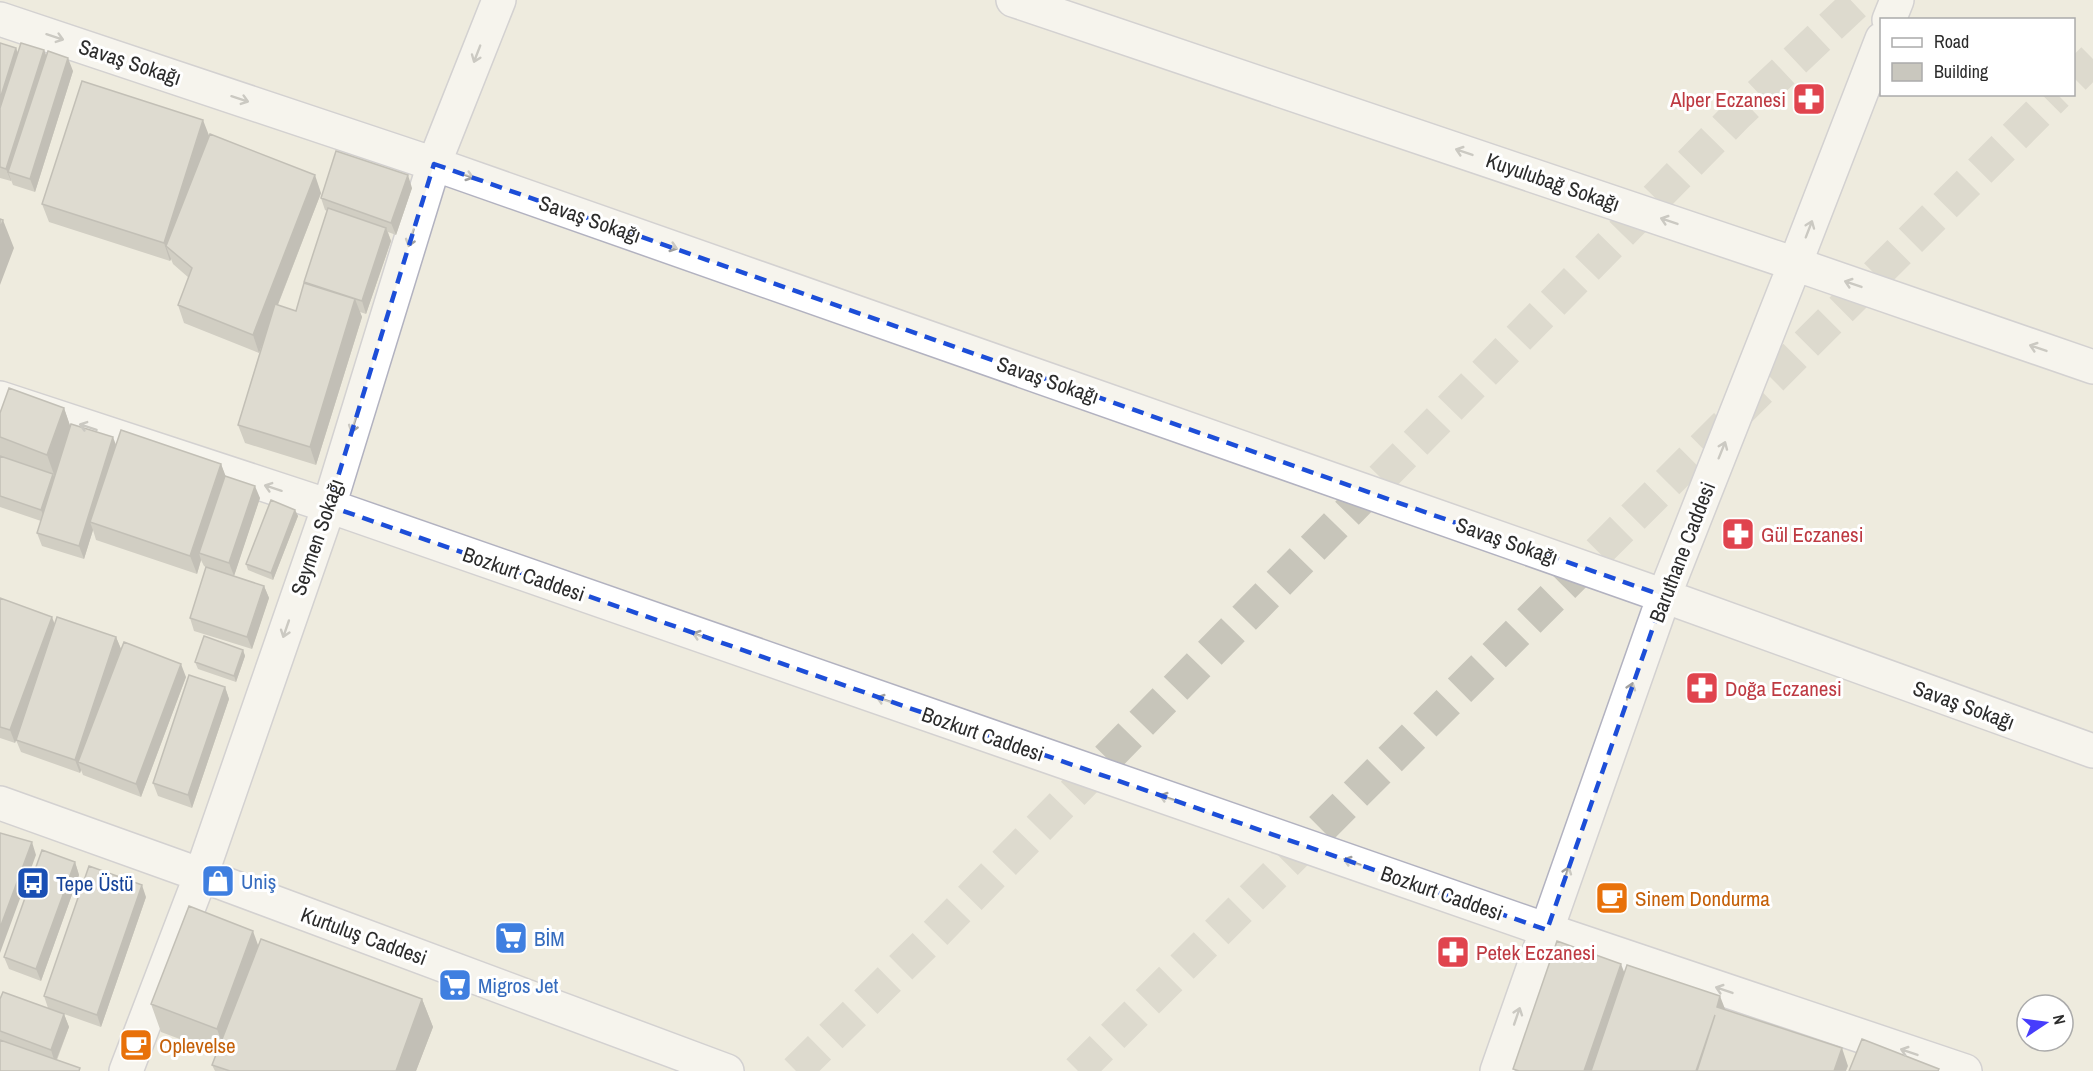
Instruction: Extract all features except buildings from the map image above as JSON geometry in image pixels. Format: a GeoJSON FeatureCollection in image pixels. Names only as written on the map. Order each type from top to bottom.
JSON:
{"type":"FeatureCollection","features":[{"type":"Feature","properties":{"kind":"street","name":"Seymen Sokağı"},"geometry":{"type":"LineString","coordinates":[[126,1071],[201,875],[329,506],[434,164],[499,0]]}},
{"type":"Feature","properties":{"kind":"street","name":"Kuyulubağ Sokağı"},"geometry":{"type":"LineString","coordinates":[[1013,0],[2093,367]]}},
{"type":"Feature","properties":{"kind":"street"},"geometry":{"type":"LineString","coordinates":[[1890,18],[1896,0]]}},
{"type":"Feature","properties":{"kind":"street","name":"Savaş Sokağı"},"geometry":{"type":"LineString","coordinates":[[0,19],[434,164],[1664,596],[2093,751]]}},
{"type":"Feature","properties":{"kind":"street","name":"Baruthane Caddesi"},"geometry":{"type":"LineString","coordinates":[[1497,1071],[1664,596],[1880,42]]}},
{"type":"Feature","properties":{"kind":"street","name":"Bozkurt Caddesi"},"geometry":{"type":"LineString","coordinates":[[0,398],[329,506],[1546,930],[1965,1071]]}},
{"type":"Feature","properties":{"kind":"street","name":"Kurtuluş Caddesi"},"geometry":{"type":"LineString","coordinates":[[0,803],[201,875],[727,1071]]}},
{"type":"Feature","properties":{"kind":"highlighted area"},"geometry":{"type":"Polygon","coordinates":[[[434,164],[1664,596],[1547,930],[329,506],[434,164]]]}},
{"type":"Feature","properties":{"kind":"tunnel"},"geometry":{"type":"LineString","coordinates":[[796,1071],[932,937],[1737,115],[1859,0]]}},
{"type":"Feature","properties":{"kind":"tunnel"},"geometry":{"type":"LineString","coordinates":[[2075,77],[2093,59]]}},
{"type":"Feature","properties":{"kind":"tunnel"},"geometry":{"type":"LineString","coordinates":[[1078,1071],[2055,96]]}},
{"type":"Feature","properties":{"kind":"place","name":"Alper Eczanesi"},"geometry":{"type":"Point","coordinates":[1809,99]}},
{"type":"Feature","properties":{"kind":"place","name":"Gül Eczanesi"},"geometry":{"type":"Point","coordinates":[1738,534]}},
{"type":"Feature","properties":{"kind":"place","name":"Doğa Eczanesi"},"geometry":{"type":"Point","coordinates":[1702,688]}},
{"type":"Feature","properties":{"kind":"place","name":"Uniş"},"geometry":{"type":"Point","coordinates":[218,881]}},
{"type":"Feature","properties":{"kind":"place","name":"Tepe Üstü"},"geometry":{"type":"Point","coordinates":[33,883]}},
{"type":"Feature","properties":{"kind":"place","name":"Sinem Dondurma"},"geometry":{"type":"Point","coordinates":[1612,898]}},
{"type":"Feature","properties":{"kind":"place","name":"BİM"},"geometry":{"type":"Point","coordinates":[511,938]}},
{"type":"Feature","properties":{"kind":"place","name":"Petek Eczanesi"},"geometry":{"type":"Point","coordinates":[1453,952]}},
{"type":"Feature","properties":{"kind":"place","name":"Migros Jet"},"geometry":{"type":"Point","coordinates":[455,985]}},
{"type":"Feature","properties":{"kind":"place","name":"Oplevelse"},"geometry":{"type":"Point","coordinates":[136,1045]}}]}
